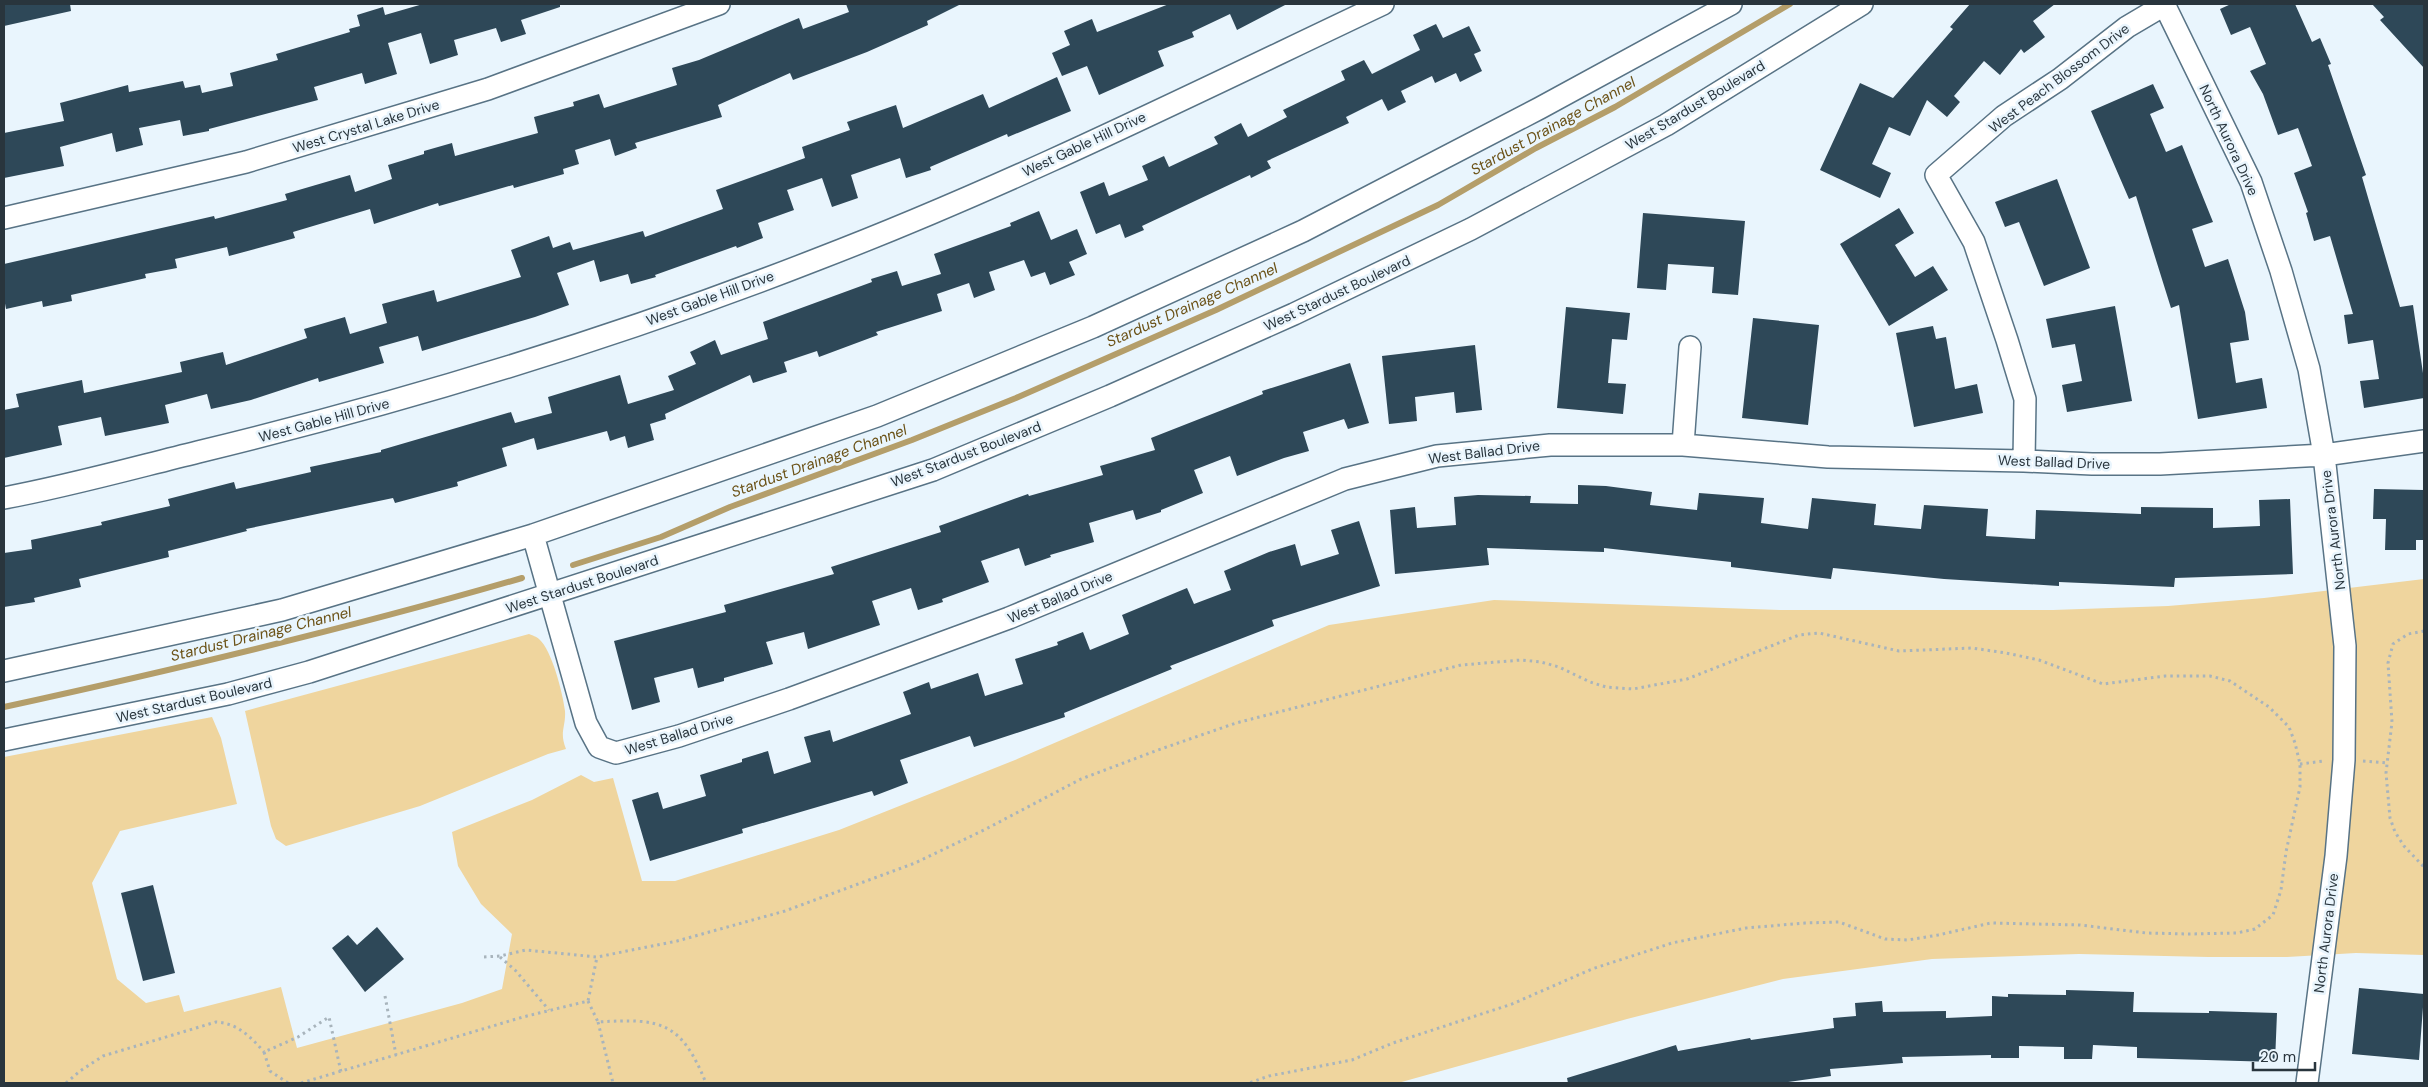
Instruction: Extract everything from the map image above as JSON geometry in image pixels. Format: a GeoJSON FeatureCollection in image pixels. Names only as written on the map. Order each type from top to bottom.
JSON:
{"type":"FeatureCollection","features":[{"type":"Feature","properties":{"kind":"street","name":"West Crystal Lake Drive"},"geometry":{"type":"LineString","coordinates":[[4,218],[246,162],[488,89],[720,4]]}},
{"type":"Feature","properties":{"kind":"street","name":"West Gable Hill Drive"},"geometry":{"type":"LineString","coordinates":[[4,498],[304,427],[431,391],[614,333],[818,260],[956,203],[1383,4]]}},
{"type":"Feature","properties":{"kind":"street"},"geometry":{"type":"LineString","coordinates":[[4,671],[282,610],[532,535],[877,416],[1102,323],[1303,231],[1540,108],[1711,17],[1731,4]]}},
{"type":"Feature","properties":{"kind":"street","name":"West Stardust Boulevard"},"geometry":{"type":"LineString","coordinates":[[4,740],[236,692],[309,672],[933,470],[1110,396],[1285,318],[1471,229],[1666,125],[1862,4]]}},
{"type":"Feature","properties":{"kind":"street","name":"North Aurora Drive"},"geometry":{"type":"LineString","coordinates":[[2165,4],[2251,182],[2281,271],[2309,369],[2324,455],[2345,646],[2344,760],[2336,856],[2307,1083]]}},
{"type":"Feature","properties":{"kind":"street","name":"West Peach Blossom Drive"},"geometry":{"type":"LineString","coordinates":[[2024,461],[2025,399],[2007,340],[1974,242],[1936,175],[2004,116],[2060,79],[2127,26],[2165,4]]}},
{"type":"Feature","properties":{"kind":"street"},"geometry":{"type":"LineString","coordinates":[[1683,445],[1690,347]]}},
{"type":"Feature","properties":{"kind":"street","name":"West Ballad Drive"},"geometry":{"type":"LineString","coordinates":[[532,535],[586,723],[598,747],[616,753],[679,736],[771,705],[1009,618],[1345,479],[1437,456],[1550,445],[1683,445],[1828,458],[2160,464],[2324,455],[2424,441]]}},
{"type":"Feature","properties":{"kind":"path"},"geometry":{"type":"LineString","coordinates":[[2424,631],[2408,634],[2393,644],[2388,663],[2392,722],[2386,773],[2390,818],[2395,832],[2404,846],[2424,867]]}},
{"type":"Feature","properties":{"kind":"path"},"geometry":{"type":"LineString","coordinates":[[484,957],[500,956],[526,950],[598,958],[677,942],[785,911],[914,863],[984,830],[1081,779],[1236,723],[1461,665],[1521,660],[1541,662],[1559,667],[1590,682],[1606,687],[1633,689],[1687,679],[1799,635],[1819,633],[1900,651],[1972,648],[2006,653],[2039,660],[2103,684],[2165,676],[2210,676],[2230,681],[2269,708],[2289,728],[2296,743],[2300,764],[2300,787],[2286,852],[2281,890],[2273,915],[2255,929],[2237,933],[2190,934],[2080,926],[1990,923],[1921,939],[1895,940],[1876,936],[1839,922],[1805,922],[1746,928],[1672,943],[1592,969],[1512,1004],[1393,1043],[1352,1060],[1270,1076],[1249,1083]]}},
{"type":"Feature","properties":{"kind":"path"},"geometry":{"type":"LineString","coordinates":[[500,956],[515,970],[549,1010]]}},
{"type":"Feature","properties":{"kind":"path"},"geometry":{"type":"LineString","coordinates":[[598,958],[588,1001],[598,1022],[613,1083]]}},
{"type":"Feature","properties":{"kind":"path"},"geometry":{"type":"LineString","coordinates":[[385,996],[396,1055]]}},
{"type":"Feature","properties":{"kind":"path"},"geometry":{"type":"LineString","coordinates":[[301,1083],[549,1010],[588,1001]]}},
{"type":"Feature","properties":{"kind":"path"},"geometry":{"type":"LineString","coordinates":[[264,1052],[298,1037],[329,1017],[341,1072]]}},
{"type":"Feature","properties":{"kind":"path"},"geometry":{"type":"LineString","coordinates":[[66,1083],[103,1056],[216,1022],[223,1022],[241,1030],[254,1039],[264,1052],[270,1072],[288,1083]]}},
{"type":"Feature","properties":{"kind":"path"},"geometry":{"type":"LineString","coordinates":[[598,1022],[652,1022],[669,1028],[682,1038],[706,1083]]}},
{"type":"Feature","properties":{"kind":"shaded area"},"geometry":{"type":"Polygon","coordinates":[[[2424,579],[2424,955],[2356,953],[2287,957],[2208,957],[2079,954],[1932,959],[1783,979],[1627,1019],[1398,1083],[4,1083],[4,757],[212,717],[221,738],[237,804],[120,831],[92,883],[117,979],[146,1003],[179,995],[184,1012],[281,987],[297,1048],[462,1003],[502,989],[512,934],[481,904],[458,866],[452,832],[532,800],[581,775],[594,782],[613,778],[642,881],[675,881],[839,830],[1015,760],[1329,625],[1494,600],[1781,610],[2053,610],[2168,606],[2264,598],[2424,579]]]}},
{"type":"Feature","properties":{"kind":"shaded area"},"geometry":{"type":"Polygon","coordinates":[[[529,634],[538,638],[544,645],[556,673],[565,711],[563,734],[566,749],[548,754],[420,806],[286,846],[276,839],[271,826],[245,711],[529,634]]]}},
{"type":"Feature","properties":{"kind":"building"},"geometry":{"type":"Polygon","coordinates":[[[4,4],[70,4],[71,11],[4,26],[4,4]]]}},
{"type":"Feature","properties":{"kind":"building"},"geometry":{"type":"Polygon","coordinates":[[[423,4],[560,4],[560,7],[521,20],[526,34],[501,42],[496,28],[454,40],[458,55],[430,64],[421,33],[388,43],[397,74],[365,84],[362,73],[314,87],[318,100],[209,129],[209,131],[183,136],[180,120],[139,128],[143,145],[116,152],[112,133],[60,147],[64,166],[4,178],[4,133],[64,121],[60,103],[128,85],[129,92],[183,81],[185,88],[200,85],[202,93],[233,86],[230,73],[278,60],[276,54],[350,32],[349,29],[360,26],[357,15],[383,7],[385,15],[423,4]]]}},
{"type":"Feature","properties":{"kind":"building"},"geometry":{"type":"Polygon","coordinates":[[[846,4],[961,4],[927,21],[928,25],[867,52],[793,80],[790,73],[718,105],[722,117],[635,143],[637,148],[615,156],[610,139],[575,150],[579,164],[563,169],[564,174],[514,188],[513,185],[439,206],[438,203],[374,224],[370,209],[293,232],[295,238],[229,256],[227,247],[175,259],[177,268],[145,274],[146,278],[71,295],[72,301],[43,307],[42,301],[6,309],[4,298],[4,264],[214,216],[215,219],[287,200],[285,194],[350,175],[355,192],[392,179],[388,165],[424,154],[424,151],[452,143],[455,156],[538,133],[534,117],[574,106],[573,102],[599,94],[604,108],[677,85],[672,68],[699,60],[799,18],[803,29],[849,12],[846,4]]]}},
{"type":"Feature","properties":{"kind":"building"},"geometry":{"type":"Polygon","coordinates":[[[1169,4],[1287,4],[1237,30],[1230,14],[1192,32],[1194,37],[1158,51],[1164,66],[1099,95],[1087,66],[1062,76],[1052,53],[1070,45],[1064,31],[1092,19],[1097,32],[1169,4]]]}},
{"type":"Feature","properties":{"kind":"building"},"geometry":{"type":"Polygon","coordinates":[[[1970,4],[2055,4],[2033,21],[2045,37],[2024,53],[2021,49],[2000,75],[1984,61],[1954,96],[1960,102],[1947,117],[1927,100],[1910,136],[1889,127],[1872,164],[1891,173],[1880,198],[1820,170],[1860,83],[1893,98],[1953,29],[1950,27],[1970,4]]]}},
{"type":"Feature","properties":{"kind":"building"},"geometry":{"type":"Polygon","coordinates":[[[2231,4],[2295,4],[2312,42],[2320,38],[2331,64],[2328,65],[2366,175],[2362,177],[2400,307],[2413,305],[2424,380],[2424,398],[2364,408],[2360,381],[2379,379],[2373,340],[2348,344],[2344,315],[2353,314],[2330,236],[2314,241],[2306,213],[2308,212],[2294,173],[2312,166],[2298,128],[2278,135],[2263,94],[2250,71],[2266,64],[2250,27],[2231,35],[2220,9],[2231,4]]]}},
{"type":"Feature","properties":{"kind":"building"},"geometry":{"type":"Polygon","coordinates":[[[2372,4],[2424,4],[2424,68],[2380,20],[2384,17],[2372,4]]]}},
{"type":"Feature","properties":{"kind":"building"},"geometry":{"type":"Polygon","coordinates":[[[1436,24],[1443,38],[1469,26],[1481,51],[1474,54],[1482,71],[1460,82],[1456,73],[1435,83],[1432,76],[1401,91],[1406,102],[1388,111],[1382,99],[1346,117],[1349,123],[1267,161],[1271,168],[1251,178],[1250,175],[1142,226],[1144,230],[1125,238],[1120,224],[1096,234],[1080,192],[1104,182],[1109,196],[1148,180],[1142,166],[1164,156],[1169,167],[1218,144],[1214,137],[1241,123],[1248,137],[1287,117],[1283,110],[1345,80],[1341,71],[1364,60],[1372,74],[1420,50],[1413,35],[1436,24]]]}},
{"type":"Feature","properties":{"kind":"building"},"geometry":{"type":"Polygon","coordinates":[[[1057,77],[1071,111],[1008,137],[1007,134],[930,167],[931,170],[906,178],[900,158],[851,175],[858,198],[832,207],[822,178],[787,190],[794,210],[758,223],[763,238],[737,248],[736,246],[655,275],[656,277],[631,284],[628,274],[600,282],[594,260],[557,273],[569,305],[535,317],[422,351],[418,336],[379,347],[384,363],[319,382],[318,378],[251,400],[211,409],[207,394],[165,405],[169,423],[105,436],[101,417],[58,426],[62,445],[4,458],[4,410],[19,407],[16,394],[82,380],[84,393],[182,372],[180,362],[223,352],[226,365],[307,338],[304,329],[345,317],[350,334],[387,323],[382,304],[434,290],[437,302],[521,277],[511,250],[549,236],[553,248],[570,242],[573,250],[643,231],[645,237],[723,209],[716,190],[805,158],[802,147],[850,130],[847,122],[896,105],[903,128],[983,94],[989,108],[1057,77]]]}},
{"type":"Feature","properties":{"kind":"building"},"geometry":{"type":"Polygon","coordinates":[[[2153,84],[2164,108],[2150,114],[2166,152],[2182,145],[2213,222],[2192,229],[2205,267],[2228,259],[2245,312],[2249,340],[2230,343],[2236,383],[2262,378],[2267,408],[2198,419],[2179,305],[2171,308],[2136,196],[2129,199],[2091,111],[2153,84]]]}},
{"type":"Feature","properties":{"kind":"building"},"geometry":{"type":"Polygon","coordinates":[[[2057,179],[2090,268],[2044,286],[2019,222],[2005,227],[1995,202],[2057,179]]]}},
{"type":"Feature","properties":{"kind":"building"},"geometry":{"type":"Polygon","coordinates":[[[1899,208],[1914,233],[1895,245],[1915,277],[1933,266],[1948,290],[1889,326],[1840,244],[1899,208]]]}},
{"type":"Feature","properties":{"kind":"building"},"geometry":{"type":"Polygon","coordinates":[[[1039,211],[1051,240],[1077,229],[1087,254],[1069,262],[1075,275],[1050,285],[1045,272],[1031,277],[1024,260],[989,272],[995,290],[974,298],[969,283],[937,294],[942,311],[876,332],[878,335],[819,357],[817,351],[784,362],[787,372],[753,383],[750,375],[665,414],[666,419],[650,424],[654,440],[628,448],[625,436],[610,441],[607,431],[537,450],[534,438],[502,448],[507,466],[457,482],[458,486],[395,503],[393,498],[246,529],[247,531],[168,551],[169,557],[79,579],[81,587],[34,598],[35,602],[4,607],[4,553],[32,549],[31,540],[102,525],[101,522],[170,506],[168,499],[234,482],[236,489],[311,472],[310,467],[381,452],[381,450],[511,412],[515,423],[552,413],[548,397],[620,375],[628,404],[674,390],[668,376],[696,364],[690,352],[715,340],[721,355],[768,339],[763,322],[872,282],[871,279],[897,271],[902,286],[941,274],[934,254],[1011,226],[1010,223],[1039,211]]]}},
{"type":"Feature","properties":{"kind":"building"},"geometry":{"type":"Polygon","coordinates":[[[1643,213],[1745,221],[1738,295],[1712,293],[1714,267],[1668,264],[1666,290],[1637,288],[1643,213]]]}},
{"type":"Feature","properties":{"kind":"building"},"geometry":{"type":"Polygon","coordinates":[[[2115,306],[2132,401],[2067,412],[2062,385],[2082,381],[2075,344],[2052,348],[2046,319],[2115,306]]]}},
{"type":"Feature","properties":{"kind":"building"},"geometry":{"type":"Polygon","coordinates":[[[1566,307],[1630,313],[1627,340],[1612,339],[1608,383],[1626,384],[1623,414],[1557,408],[1566,307]]]}},
{"type":"Feature","properties":{"kind":"building"},"geometry":{"type":"Polygon","coordinates":[[[1753,318],[1819,325],[1808,425],[1742,418],[1753,318]]]}},
{"type":"Feature","properties":{"kind":"building"},"geometry":{"type":"Polygon","coordinates":[[[1933,326],[1936,339],[1946,337],[1955,389],[1977,384],[1983,413],[1914,427],[1896,333],[1933,326]]]}},
{"type":"Feature","properties":{"kind":"building"},"geometry":{"type":"Polygon","coordinates":[[[1475,345],[1482,410],[1456,413],[1454,392],[1415,397],[1417,421],[1389,424],[1382,356],[1475,345]]]}},
{"type":"Feature","properties":{"kind":"building"},"geometry":{"type":"Polygon","coordinates":[[[1350,363],[1369,423],[1348,429],[1344,419],[1303,432],[1309,451],[1284,458],[1237,476],[1230,456],[1194,470],[1203,493],[1161,510],[1161,512],[1136,520],[1133,510],[1089,523],[1094,542],[1050,555],[1051,557],[1025,566],[1019,548],[981,561],[989,582],[942,599],[943,602],[918,610],[911,588],[872,601],[880,625],[808,649],[804,632],[766,642],[773,664],[724,678],[724,681],[698,688],[693,668],[654,678],[660,702],[632,710],[614,641],[726,612],[724,605],[834,574],[831,567],[941,532],[939,526],[1028,494],[1029,496],[1103,475],[1100,466],[1155,450],[1151,438],[1263,394],[1262,391],[1350,363]]]}},
{"type":"Feature","properties":{"kind":"building"},"geometry":{"type":"Polygon","coordinates":[[[1578,485],[1606,486],[1652,492],[1650,505],[1697,510],[1699,493],[1764,498],[1761,523],[1808,529],[1812,498],[1876,504],[1874,525],[1921,529],[1924,505],[1988,509],[1986,536],[2035,539],[2036,510],[2141,514],[2141,507],[2213,508],[2213,528],[2260,526],[2259,500],[2290,499],[2293,574],[2175,578],[2174,587],[2059,582],[2059,586],[1944,579],[1833,568],[1831,579],[1731,567],[1731,562],[1604,548],[1604,552],[1487,548],[1489,565],[1395,574],[1390,510],[1415,507],[1417,528],[1456,525],[1454,497],[1478,495],[1531,496],[1530,503],[1578,504],[1578,485]]]}},
{"type":"Feature","properties":{"kind":"building"},"geometry":{"type":"Polygon","coordinates":[[[2374,489],[2424,490],[2424,540],[2416,540],[2416,550],[2385,550],[2386,519],[2373,519],[2374,489]]]}},
{"type":"Feature","properties":{"kind":"building"},"geometry":{"type":"Polygon","coordinates":[[[1359,521],[1380,586],[1272,620],[1274,626],[1170,666],[1172,669],[1064,713],[1065,717],[974,747],[970,736],[900,760],[908,783],[874,796],[872,791],[742,829],[743,833],[650,861],[632,800],[658,792],[663,809],[706,796],[700,775],[742,762],[742,759],[768,751],[774,774],[811,762],[804,737],[830,730],[833,742],[911,714],[903,692],[929,682],[931,689],[978,673],[985,696],[1023,684],[1015,659],[1058,645],[1057,642],[1083,632],[1090,650],[1129,634],[1122,615],[1187,588],[1194,604],[1231,590],[1224,571],[1269,552],[1295,544],[1301,566],[1339,554],[1331,530],[1359,521]]]}},
{"type":"Feature","properties":{"kind":"building"},"geometry":{"type":"Polygon","coordinates":[[[153,885],[175,973],[143,981],[121,893],[153,885]]]}},
{"type":"Feature","properties":{"kind":"building"},"geometry":{"type":"Polygon","coordinates":[[[377,927],[404,959],[365,992],[332,948],[348,935],[357,945],[377,927]]]}},
{"type":"Feature","properties":{"kind":"building"},"geometry":{"type":"Polygon","coordinates":[[[2359,988],[2424,994],[2419,1060],[2352,1054],[2359,988]]]}},
{"type":"Feature","properties":{"kind":"building"},"geometry":{"type":"Polygon","coordinates":[[[2066,990],[2134,992],[2133,1012],[2209,1013],[2209,1011],[2277,1013],[2275,1062],[2137,1058],[2137,1047],[2093,1045],[2092,1059],[2064,1059],[2064,1047],[2019,1046],[2019,1058],[1991,1058],[1991,1055],[1902,1057],[1903,1063],[1830,1069],[1831,1076],[1781,1083],[1568,1083],[1567,1078],[1676,1045],[1678,1051],[1750,1038],[1751,1040],[1834,1028],[1833,1018],[1856,1016],[1855,1003],[1882,1001],[1883,1012],[1946,1011],[1946,1018],[1992,1016],[1992,996],[2008,997],[2008,994],[2066,995],[2066,990]]]}},
{"type":"Feature","properties":{"kind":"waterway","name":"Stardust Drainage Channel"},"geometry":{"type":"LineString","coordinates":[[573,565],[661,537],[730,507],[912,440],[1016,398],[1216,310],[1438,205],[1536,148],[1615,107],[1790,4]]}},
{"type":"Feature","properties":{"kind":"waterway","name":"Stardust Drainage Channel"},"geometry":{"type":"LineString","coordinates":[[4,707],[264,647],[522,578]]}}]}
